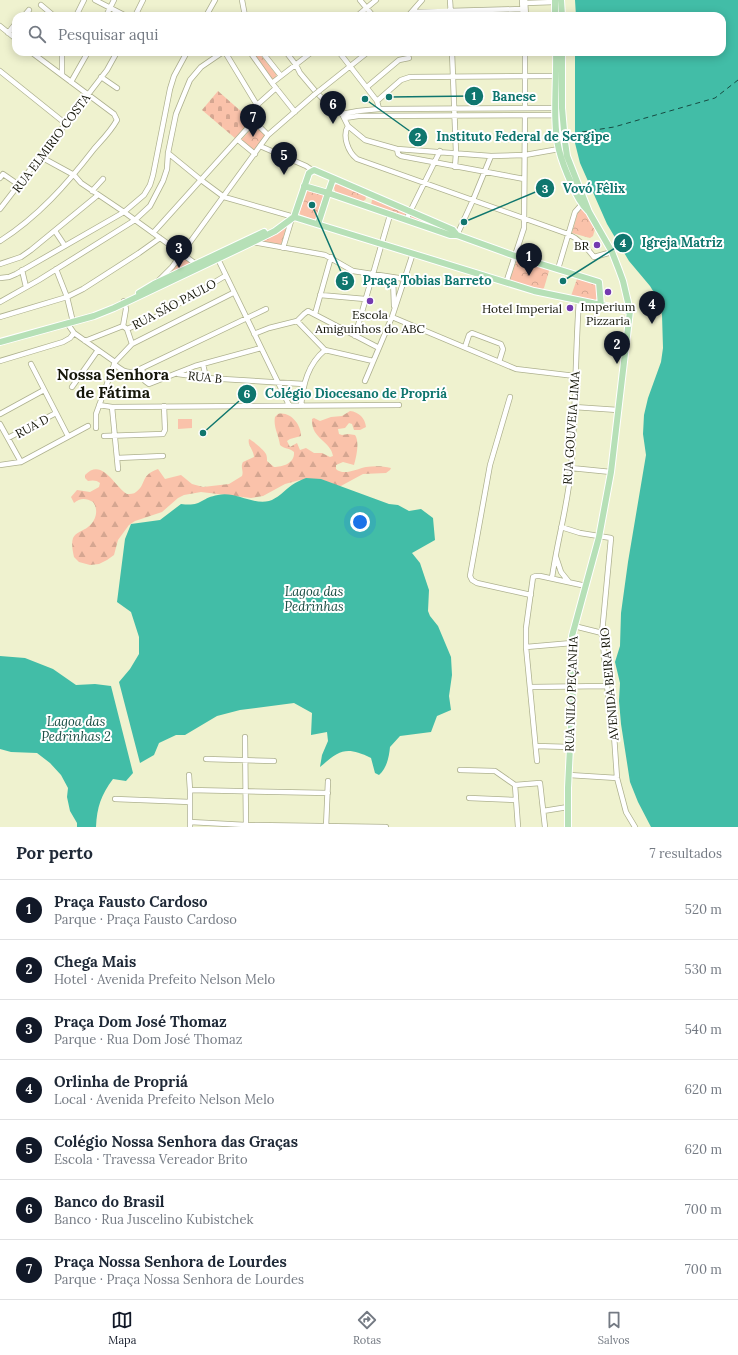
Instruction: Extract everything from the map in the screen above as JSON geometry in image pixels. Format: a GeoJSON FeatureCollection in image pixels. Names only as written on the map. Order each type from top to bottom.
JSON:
{"type":"FeatureCollection","features":[{"type":"Feature","properties":{"kind":"main road"},"geometry":{"type":"LineString","coordinates":[[558,12],[561,0]]}},
{"type":"Feature","properties":{"kind":"main road"},"geometry":{"type":"LineString","coordinates":[[555,1],[558,12]]}},
{"type":"Feature","properties":{"kind":"main road"},"geometry":{"type":"LineString","coordinates":[[556,56],[559,76]]}},
{"type":"Feature","properties":{"kind":"main road"},"geometry":{"type":"LineString","coordinates":[[293,218],[318,224],[534,291],[630,311],[623,281],[612,252],[568,176],[559,149],[556,114],[559,108],[559,76],[562,56]]}},
{"type":"Feature","properties":{"kind":"main road"},"geometry":{"type":"LineString","coordinates":[[559,108],[563,116],[567,156],[583,203]]}},
{"type":"Feature","properties":{"kind":"main road"},"geometry":{"type":"LineString","coordinates":[[124,302],[171,278],[275,231],[293,218],[309,173],[312,170],[316,170],[333,179],[453,230],[457,234],[515,256],[599,282],[601,306]]}},
{"type":"Feature","properties":{"kind":"main road"},"geometry":{"type":"LineString","coordinates":[[318,224],[333,179]]}},
{"type":"Feature","properties":{"kind":"main road"},"geometry":{"type":"LineString","coordinates":[[304,186],[450,235],[457,234]]}},
{"type":"Feature","properties":{"kind":"main road"},"geometry":{"type":"LineString","coordinates":[[366,206],[370,195]]}},
{"type":"Feature","properties":{"kind":"main road"},"geometry":{"type":"LineString","coordinates":[[198,266],[218,259],[250,241]]}},
{"type":"Feature","properties":{"kind":"main road"},"geometry":{"type":"LineString","coordinates":[[0,342],[114,308],[154,284],[171,278]]}},
{"type":"Feature","properties":{"kind":"main road","name":"RUA NILO PEÇANHA"},"geometry":{"type":"LineString","coordinates":[[568,827],[573,686],[572,643],[574,626],[599,536],[610,472],[630,311]]}},
{"type":"Feature","properties":{"kind":"street"},"geometry":{"type":"LineString","coordinates":[[78,12],[84,0]]}},
{"type":"Feature","properties":{"kind":"street"},"geometry":{"type":"LineString","coordinates":[[95,0],[118,12]]}},
{"type":"Feature","properties":{"kind":"street"},"geometry":{"type":"LineString","coordinates":[[108,12],[114,0]]}},
{"type":"Feature","properties":{"kind":"street"},"geometry":{"type":"LineString","coordinates":[[137,12],[143,0]]}},
{"type":"Feature","properties":{"kind":"street"},"geometry":{"type":"LineString","coordinates":[[208,12],[215,0]]}},
{"type":"Feature","properties":{"kind":"street"},"geometry":{"type":"LineString","coordinates":[[242,0],[244,12]]}},
{"type":"Feature","properties":{"kind":"street"},"geometry":{"type":"LineString","coordinates":[[360,0],[370,12]]}},
{"type":"Feature","properties":{"kind":"street"},"geometry":{"type":"LineString","coordinates":[[362,12],[376,0]]}},
{"type":"Feature","properties":{"kind":"street"},"geometry":{"type":"LineString","coordinates":[[412,12],[422,0]]}},
{"type":"Feature","properties":{"kind":"street"},"geometry":{"type":"LineString","coordinates":[[450,0],[451,12]]}},
{"type":"Feature","properties":{"kind":"street"},"geometry":{"type":"LineString","coordinates":[[524,1],[555,1]]}},
{"type":"Feature","properties":{"kind":"street"},"geometry":{"type":"LineString","coordinates":[[522,12],[524,1]]}},
{"type":"Feature","properties":{"kind":"street"},"geometry":{"type":"LineString","coordinates":[[524,1],[525,12]]}},
{"type":"Feature","properties":{"kind":"street"},"geometry":{"type":"LineString","coordinates":[[41,5],[49,12]]}},
{"type":"Feature","properties":{"kind":"street"},"geometry":{"type":"LineString","coordinates":[[479,12],[522,9]]}},
{"type":"Feature","properties":{"kind":"street"},"geometry":{"type":"LineString","coordinates":[[0,26],[12,36]]}},
{"type":"Feature","properties":{"kind":"street"},"geometry":{"type":"LineString","coordinates":[[8,33],[12,28]]}},
{"type":"Feature","properties":{"kind":"street"},"geometry":{"type":"LineString","coordinates":[[0,241],[31,219],[51,201],[74,175],[116,122],[117,118],[114,114],[36,56]]}},
{"type":"Feature","properties":{"kind":"street"},"geometry":{"type":"LineString","coordinates":[[62,56],[62,75]]}},
{"type":"Feature","properties":{"kind":"street"},"geometry":{"type":"LineString","coordinates":[[71,82],[86,56]]}},
{"type":"Feature","properties":{"kind":"street","name":"RUA ELMIRIO COSTA"},"geometry":{"type":"LineString","coordinates":[[0,209],[88,95],[115,56]]}},
{"type":"Feature","properties":{"kind":"street"},"geometry":{"type":"LineString","coordinates":[[0,278],[9,278],[124,212],[144,195],[154,175],[170,89],[174,76],[185,56]]}},
{"type":"Feature","properties":{"kind":"street"},"geometry":{"type":"LineString","coordinates":[[0,302],[135,220],[150,206],[158,192],[167,169],[168,153],[176,114],[190,80],[201,67],[218,56]]}},
{"type":"Feature","properties":{"kind":"street"},"geometry":{"type":"LineString","coordinates":[[153,233],[238,140],[254,121],[259,112],[257,105],[226,56]]}},
{"type":"Feature","properties":{"kind":"street"},"geometry":{"type":"LineString","coordinates":[[253,56],[295,112]]}},
{"type":"Feature","properties":{"kind":"street"},"geometry":{"type":"LineString","coordinates":[[265,56],[281,76]]}},
{"type":"Feature","properties":{"kind":"street"},"geometry":{"type":"LineString","coordinates":[[289,56],[316,93],[331,107],[344,116],[348,126],[365,140],[397,149],[491,156],[525,155],[559,149]]}},
{"type":"Feature","properties":{"kind":"street"},"geometry":{"type":"LineString","coordinates":[[272,83],[307,56]]}},
{"type":"Feature","properties":{"kind":"street"},"geometry":{"type":"LineString","coordinates":[[342,56],[378,101],[379,110]]}},
{"type":"Feature","properties":{"kind":"street"},"geometry":{"type":"LineString","coordinates":[[154,284],[166,274],[182,254],[268,135],[316,93],[363,56]]}},
{"type":"Feature","properties":{"kind":"street"},"geometry":{"type":"LineString","coordinates":[[452,56],[456,153],[455,167]]}},
{"type":"Feature","properties":{"kind":"street"},"geometry":{"type":"LineString","coordinates":[[525,56],[525,108]]}},
{"type":"Feature","properties":{"kind":"street"},"geometry":{"type":"LineString","coordinates":[[367,87],[399,60],[409,58]]}},
{"type":"Feature","properties":{"kind":"street"},"geometry":{"type":"LineString","coordinates":[[0,71],[66,124]]}},
{"type":"Feature","properties":{"kind":"street"},"geometry":{"type":"LineString","coordinates":[[378,101],[396,83],[410,77],[559,76]]}},
{"type":"Feature","properties":{"kind":"street"},"geometry":{"type":"LineString","coordinates":[[101,77],[117,88]]}},
{"type":"Feature","properties":{"kind":"street"},"geometry":{"type":"LineString","coordinates":[[257,105],[276,88]]}},
{"type":"Feature","properties":{"kind":"street"},"geometry":{"type":"LineString","coordinates":[[533,108],[534,115]]}},
{"type":"Feature","properties":{"kind":"street"},"geometry":{"type":"LineString","coordinates":[[344,116],[379,110],[559,108]]}},
{"type":"Feature","properties":{"kind":"street"},"geometry":{"type":"LineString","coordinates":[[358,113],[455,116],[556,114],[563,116]]}},
{"type":"Feature","properties":{"kind":"street"},"geometry":{"type":"LineString","coordinates":[[506,282],[523,233],[525,115]]}},
{"type":"Feature","properties":{"kind":"street"},"geometry":{"type":"LineString","coordinates":[[254,121],[268,135]]}},
{"type":"Feature","properties":{"kind":"street"},"geometry":{"type":"LineString","coordinates":[[348,126],[345,138],[348,147],[355,158],[568,234],[576,238],[584,245],[594,257],[612,252]]}},
{"type":"Feature","properties":{"kind":"street"},"geometry":{"type":"LineString","coordinates":[[238,140],[255,154]]}},
{"type":"Feature","properties":{"kind":"street"},"geometry":{"type":"LineString","coordinates":[[260,146],[312,170]]}},
{"type":"Feature","properties":{"kind":"street"},"geometry":{"type":"LineString","coordinates":[[397,149],[400,156],[524,179]]}},
{"type":"Feature","properties":{"kind":"street"},"geometry":{"type":"LineString","coordinates":[[406,220],[440,151]]}},
{"type":"Feature","properties":{"kind":"street"},"geometry":{"type":"LineString","coordinates":[[168,153],[224,197],[293,218],[283,248]]}},
{"type":"Feature","properties":{"kind":"street"},"geometry":{"type":"LineString","coordinates":[[457,234],[491,156]]}},
{"type":"Feature","properties":{"kind":"street"},"geometry":{"type":"LineString","coordinates":[[41,157],[74,175],[81,183],[124,212],[198,266]]}},
{"type":"Feature","properties":{"kind":"street"},"geometry":{"type":"LineString","coordinates":[[0,178],[3,174],[19,185]]}},
{"type":"Feature","properties":{"kind":"street"},"geometry":{"type":"LineString","coordinates":[[92,191],[103,179]]}},
{"type":"Feature","properties":{"kind":"street"},"geometry":{"type":"LineString","coordinates":[[0,264],[21,257],[98,195]]}},
{"type":"Feature","properties":{"kind":"street"},"geometry":{"type":"LineString","coordinates":[[558,269],[575,212],[583,203]]}},
{"type":"Feature","properties":{"kind":"street"},"geometry":{"type":"LineString","coordinates":[[354,336],[390,215]]}},
{"type":"Feature","properties":{"kind":"street"},"geometry":{"type":"LineString","coordinates":[[55,231],[65,246]]}},
{"type":"Feature","properties":{"kind":"street"},"geometry":{"type":"LineString","coordinates":[[0,317],[66,297],[83,289],[160,238]]}},
{"type":"Feature","properties":{"kind":"street"},"geometry":{"type":"LineString","coordinates":[[250,241],[318,253],[331,258],[353,271],[405,279]]}},
{"type":"Feature","properties":{"kind":"street"},"geometry":{"type":"LineString","coordinates":[[365,380],[392,316],[413,253]]}},
{"type":"Feature","properties":{"kind":"street"},"geometry":{"type":"LineString","coordinates":[[315,314],[331,258]]}},
{"type":"Feature","properties":{"kind":"street"},"geometry":{"type":"LineString","coordinates":[[218,259],[233,293],[289,405]]}},
{"type":"Feature","properties":{"kind":"street"},"geometry":{"type":"LineString","coordinates":[[56,269],[66,297],[70,322],[74,333],[128,373],[142,369],[266,309]]}},
{"type":"Feature","properties":{"kind":"street"},"geometry":{"type":"LineString","coordinates":[[22,270],[26,287]]}},
{"type":"Feature","properties":{"kind":"street","name":"RUA SÃO PAULO"},"geometry":{"type":"LineString","coordinates":[[85,340],[158,316],[225,276]]}},
{"type":"Feature","properties":{"kind":"street"},"geometry":{"type":"LineString","coordinates":[[393,278],[394,310]]}},
{"type":"Feature","properties":{"kind":"street"},"geometry":{"type":"LineString","coordinates":[[96,428],[96,414],[115,363],[132,344],[233,293]]}},
{"type":"Feature","properties":{"kind":"street"},"geometry":{"type":"LineString","coordinates":[[320,295],[365,299]]}},
{"type":"Feature","properties":{"kind":"street","name":"RUA GOUVEIA LIMA"},"geometry":{"type":"LineString","coordinates":[[552,578],[571,468],[579,300]]}},
{"type":"Feature","properties":{"kind":"street"},"geometry":{"type":"LineString","coordinates":[[124,302],[125,327],[132,344]]}},
{"type":"Feature","properties":{"kind":"street"},"geometry":{"type":"LineString","coordinates":[[254,334],[269,328],[297,321],[307,312],[315,314],[379,348]]}},
{"type":"Feature","properties":{"kind":"street"},"geometry":{"type":"LineString","coordinates":[[392,316],[516,369],[575,376]]}},
{"type":"Feature","properties":{"kind":"street"},"geometry":{"type":"LineString","coordinates":[[297,321],[325,350],[374,361]]}},
{"type":"Feature","properties":{"kind":"street"},"geometry":{"type":"LineString","coordinates":[[0,361],[63,342],[70,338],[74,333]]}},
{"type":"Feature","properties":{"kind":"street"},"geometry":{"type":"LineString","coordinates":[[465,347],[470,334],[473,333],[502,345],[503,348],[499,362]]}},
{"type":"Feature","properties":{"kind":"street"},"geometry":{"type":"LineString","coordinates":[[142,369],[146,382],[151,383],[202,364],[261,348]]}},
{"type":"Feature","properties":{"kind":"street"},"geometry":{"type":"LineString","coordinates":[[72,386],[98,350]]}},
{"type":"Feature","properties":{"kind":"street"},"geometry":{"type":"LineString","coordinates":[[301,406],[304,384],[313,364],[325,350]]}},
{"type":"Feature","properties":{"kind":"street"},"geometry":{"type":"LineString","coordinates":[[31,364],[68,436]]}},
{"type":"Feature","properties":{"kind":"street"},"geometry":{"type":"LineString","coordinates":[[202,364],[206,378]]}},
{"type":"Feature","properties":{"kind":"street","name":"RUA B"},"geometry":{"type":"LineString","coordinates":[[178,374],[206,378],[304,384]]}},
{"type":"Feature","properties":{"kind":"street"},"geometry":{"type":"LineString","coordinates":[[0,414],[44,390]]}},
{"type":"Feature","properties":{"kind":"street"},"geometry":{"type":"LineString","coordinates":[[510,397],[490,466],[470,576],[472,580],[477,583],[531,595]]}},
{"type":"Feature","properties":{"kind":"street"},"geometry":{"type":"LineString","coordinates":[[99,405],[112,407],[399,405]]}},
{"type":"Feature","properties":{"kind":"street"},"geometry":{"type":"LineString","coordinates":[[104,436],[164,433],[164,406]]}},
{"type":"Feature","properties":{"kind":"street"},"geometry":{"type":"LineString","coordinates":[[112,407],[118,469]]}},
{"type":"Feature","properties":{"kind":"street"},"geometry":{"type":"LineString","coordinates":[[574,408],[618,410]]}},
{"type":"Feature","properties":{"kind":"street","name":"RUA D"},"geometry":{"type":"LineString","coordinates":[[8,438],[56,413]]}},
{"type":"Feature","properties":{"kind":"street"},"geometry":{"type":"LineString","coordinates":[[0,424],[21,462]]}},
{"type":"Feature","properties":{"kind":"street"},"geometry":{"type":"LineString","coordinates":[[0,465],[21,462],[88,426]]}},
{"type":"Feature","properties":{"kind":"street"},"geometry":{"type":"LineString","coordinates":[[118,458],[163,456]]}},
{"type":"Feature","properties":{"kind":"street"},"geometry":{"type":"LineString","coordinates":[[571,468],[610,472]]}},
{"type":"Feature","properties":{"kind":"street"},"geometry":{"type":"LineString","coordinates":[[561,528],[599,536]]}},
{"type":"Feature","properties":{"kind":"street","name":"AVENIDA BEIRA RIO"},"geometry":{"type":"LineString","coordinates":[[599,536],[612,538],[602,634],[614,735],[617,778],[626,812],[635,827]]}},
{"type":"Feature","properties":{"kind":"street"},"geometry":{"type":"LineString","coordinates":[[555,554],[561,572],[568,582]]}},
{"type":"Feature","properties":{"kind":"street"},"geometry":{"type":"LineString","coordinates":[[537,761],[526,647],[526,628],[533,577],[538,575],[586,586]]}},
{"type":"Feature","properties":{"kind":"street"},"geometry":{"type":"LineString","coordinates":[[574,626],[602,634]]}},
{"type":"Feature","properties":{"kind":"street"},"geometry":{"type":"LineString","coordinates":[[526,647],[572,643]]}},
{"type":"Feature","properties":{"kind":"street"},"geometry":{"type":"LineString","coordinates":[[531,687],[607,686]]}},
{"type":"Feature","properties":{"kind":"street"},"geometry":{"type":"LineString","coordinates":[[245,738],[246,826]]}},
{"type":"Feature","properties":{"kind":"street"},"geometry":{"type":"LineString","coordinates":[[536,746],[570,747]]}},
{"type":"Feature","properties":{"kind":"street"},"geometry":{"type":"LineString","coordinates":[[206,759],[274,760]]}},
{"type":"Feature","properties":{"kind":"street"},"geometry":{"type":"LineString","coordinates":[[460,770],[495,771],[515,785],[540,783],[545,827]]}},
{"type":"Feature","properties":{"kind":"street"},"geometry":{"type":"LineString","coordinates":[[188,775],[190,790],[190,825],[386,827]]}},
{"type":"Feature","properties":{"kind":"street"},"geometry":{"type":"LineString","coordinates":[[569,775],[617,778]]}},
{"type":"Feature","properties":{"kind":"street"},"geometry":{"type":"LineString","coordinates":[[326,826],[328,781]]}},
{"type":"Feature","properties":{"kind":"street"},"geometry":{"type":"LineString","coordinates":[[515,785],[518,827]]}},
{"type":"Feature","properties":{"kind":"street"},"geometry":{"type":"LineString","coordinates":[[190,790],[328,793]]}},
{"type":"Feature","properties":{"kind":"street"},"geometry":{"type":"LineString","coordinates":[[115,798],[190,802]]}},
{"type":"Feature","properties":{"kind":"street"},"geometry":{"type":"LineString","coordinates":[[469,798],[516,800]]}},
{"type":"Feature","properties":{"kind":"street"},"geometry":{"type":"LineString","coordinates":[[543,811],[568,807]]}},
{"type":"Feature","properties":{"kind":"green space"},"geometry":{"type":"Polygon","coordinates":[[[254,56],[261,56],[276,74],[277,77],[274,80],[254,56]]]}},
{"type":"Feature","properties":{"kind":"green space"},"geometry":{"type":"Polygon","coordinates":[[[218,91],[252,121],[236,139],[202,110],[218,91]]]}},
{"type":"Feature","properties":{"kind":"green space"},"geometry":{"type":"Polygon","coordinates":[[[255,125],[266,135],[253,151],[241,140],[255,125]]]}},
{"type":"Feature","properties":{"kind":"green space"},"geometry":{"type":"Polygon","coordinates":[[[339,183],[365,194],[366,199],[362,202],[336,194],[334,188],[335,185],[339,183]]]}},
{"type":"Feature","properties":{"kind":"green space"},"geometry":{"type":"Polygon","coordinates":[[[308,189],[324,195],[315,220],[299,214],[308,189]]]}},
{"type":"Feature","properties":{"kind":"green space"},"geometry":{"type":"Polygon","coordinates":[[[375,198],[406,214],[403,217],[371,205],[372,200],[375,198]]]}},
{"type":"Feature","properties":{"kind":"green space"},"geometry":{"type":"Polygon","coordinates":[[[582,209],[586,211],[595,229],[593,236],[590,238],[572,233],[578,211],[582,209]]]}},
{"type":"Feature","properties":{"kind":"green space"},"geometry":{"type":"Polygon","coordinates":[[[412,215],[455,234],[410,219],[410,216],[412,215]]]}},
{"type":"Feature","properties":{"kind":"green space"},"geometry":{"type":"Polygon","coordinates":[[[287,225],[281,245],[258,242],[287,225]]]}},
{"type":"Feature","properties":{"kind":"green space"},"geometry":{"type":"Polygon","coordinates":[[[181,256],[193,264],[172,273],[170,272],[181,256]]]}},
{"type":"Feature","properties":{"kind":"green space"},"geometry":{"type":"Polygon","coordinates":[[[517,260],[548,269],[549,271],[544,288],[541,290],[509,281],[517,260]]]}},
{"type":"Feature","properties":{"kind":"green space"},"geometry":{"type":"Polygon","coordinates":[[[577,279],[595,284],[597,299],[592,301],[571,296],[577,279]]]}},
{"type":"Feature","properties":{"kind":"green space"},"geometry":{"type":"Polygon","coordinates":[[[350,411],[361,416],[366,427],[360,430],[354,430],[352,424],[349,423],[345,428],[338,429],[339,434],[355,435],[357,442],[357,454],[354,465],[343,462],[336,465],[336,469],[346,472],[366,467],[391,468],[386,473],[363,474],[339,487],[300,480],[285,484],[263,496],[251,498],[201,492],[184,495],[178,498],[162,512],[135,521],[129,525],[118,540],[114,555],[107,560],[99,564],[90,565],[79,562],[74,557],[72,540],[76,534],[91,525],[95,519],[96,508],[93,502],[88,500],[83,499],[74,503],[71,497],[77,490],[90,492],[99,487],[99,482],[94,480],[88,481],[85,478],[85,475],[91,470],[97,469],[108,475],[127,494],[133,494],[136,492],[142,486],[146,477],[152,471],[158,469],[165,479],[181,475],[192,484],[203,487],[229,484],[242,476],[243,462],[254,457],[249,439],[263,450],[267,461],[274,467],[288,464],[293,459],[294,452],[280,445],[275,424],[275,417],[278,414],[287,414],[291,416],[301,431],[301,436],[287,441],[290,447],[297,443],[300,450],[306,448],[314,453],[322,453],[330,457],[333,456],[331,451],[315,431],[312,419],[314,418],[320,421],[331,417],[342,416],[350,411]]]}},
{"type":"Feature","properties":{"kind":"green space"},"geometry":{"type":"Polygon","coordinates":[[[178,419],[192,419],[192,428],[178,429],[178,419]]]}},
{"type":"Feature","properties":{"kind":"water"},"geometry":{"type":"Polygon","coordinates":[[[575,0],[738,0],[738,827],[651,827],[638,802],[630,782],[621,724],[619,701],[620,683],[615,662],[620,646],[621,613],[646,455],[643,434],[644,415],[648,398],[661,362],[663,348],[662,315],[658,299],[650,286],[629,261],[607,224],[580,163],[575,143],[575,56],[726,56],[726,12],[576,12],[575,0]]]}},
{"type":"Feature","properties":{"kind":"water","name":"Lagoa das Pedrinhas"},"geometry":{"type":"Polygon","coordinates":[[[306,478],[321,479],[389,504],[398,505],[409,511],[421,509],[433,518],[435,540],[412,553],[420,563],[429,590],[428,611],[438,626],[451,657],[452,675],[449,696],[451,710],[437,716],[431,732],[400,736],[390,747],[386,766],[379,775],[375,773],[371,758],[349,751],[338,754],[320,767],[322,755],[328,741],[327,732],[311,735],[312,713],[294,703],[240,710],[217,716],[185,735],[176,735],[159,743],[154,755],[140,763],[119,682],[130,669],[139,654],[139,637],[131,612],[117,602],[125,539],[131,524],[160,520],[181,504],[193,504],[212,496],[224,494],[256,501],[269,501],[294,484],[306,478]]]}},
{"type":"Feature","properties":{"kind":"water","name":"Lagoa das Pedrinhas 2"},"geometry":{"type":"Polygon","coordinates":[[[0,656],[25,658],[53,669],[76,685],[95,684],[111,686],[133,773],[126,781],[113,779],[100,802],[97,813],[96,827],[77,827],[77,823],[70,811],[67,797],[68,788],[61,775],[50,763],[37,753],[11,752],[0,749],[0,656]]]}},
{"type":"Feature","properties":{"kind":"ferry route"},"geometry":{"type":"LineString","coordinates":[[582,132],[614,127],[715,98],[738,80]]}},
{"type":"Feature","properties":{"kind":"place","name":"Banese"},"geometry":{"type":"Point","coordinates":[389,97]}},
{"type":"Feature","properties":{"kind":"place","name":"Instituto Federal de Sergipe"},"geometry":{"type":"Point","coordinates":[365,99]}},
{"type":"Feature","properties":{"kind":"place","name":"Banco do Brasil"},"geometry":{"type":"Point","coordinates":[333,124]}},
{"type":"Feature","properties":{"kind":"place","name":"Praça Nossa Senhora de Lourdes"},"geometry":{"type":"Point","coordinates":[253,137]}},
{"type":"Feature","properties":{"kind":"place","name":"Colégio Nossa Senhora das Graças"},"geometry":{"type":"Point","coordinates":[284,175]}},
{"type":"Feature","properties":{"kind":"place","name":"Praça Tobias Barreto"},"geometry":{"type":"Point","coordinates":[312,205]}},
{"type":"Feature","properties":{"kind":"place","name":"Vovó Fêlix"},"geometry":{"type":"Point","coordinates":[464,222]}},
{"type":"Feature","properties":{"kind":"place","name":"BR"},"geometry":{"type":"Point","coordinates":[597,245]}},
{"type":"Feature","properties":{"kind":"place","name":"Praça Dom José Thomaz"},"geometry":{"type":"Point","coordinates":[179,268]}},
{"type":"Feature","properties":{"kind":"place","name":"Praça Fausto Cardoso"},"geometry":{"type":"Point","coordinates":[529,276]}},
{"type":"Feature","properties":{"kind":"place","name":"Igreja Matriz"},"geometry":{"type":"Point","coordinates":[563,281]}},
{"type":"Feature","properties":{"kind":"place","name":"Imperium Pizzaria"},"geometry":{"type":"Point","coordinates":[608,292]}},
{"type":"Feature","properties":{"kind":"place","name":"Escola Amiguinhos do ABC"},"geometry":{"type":"Point","coordinates":[370,301]}},
{"type":"Feature","properties":{"kind":"place","name":"Hotel Imperial"},"geometry":{"type":"Point","coordinates":[570,308]}},
{"type":"Feature","properties":{"kind":"place","name":"Orlinha de Propriá"},"geometry":{"type":"Point","coordinates":[652,324]}},
{"type":"Feature","properties":{"kind":"place","name":"Chega Mais"},"geometry":{"type":"Point","coordinates":[617,364]}},
{"type":"Feature","properties":{"kind":"place","name":"Colégio Diocesano de Propriá"},"geometry":{"type":"Point","coordinates":[203,433]}},
{"type":"Feature","properties":{"kind":"district","name":"Nossa Senhora de Fátima"},"geometry":{"type":"Point","coordinates":[113,383]}}]}
